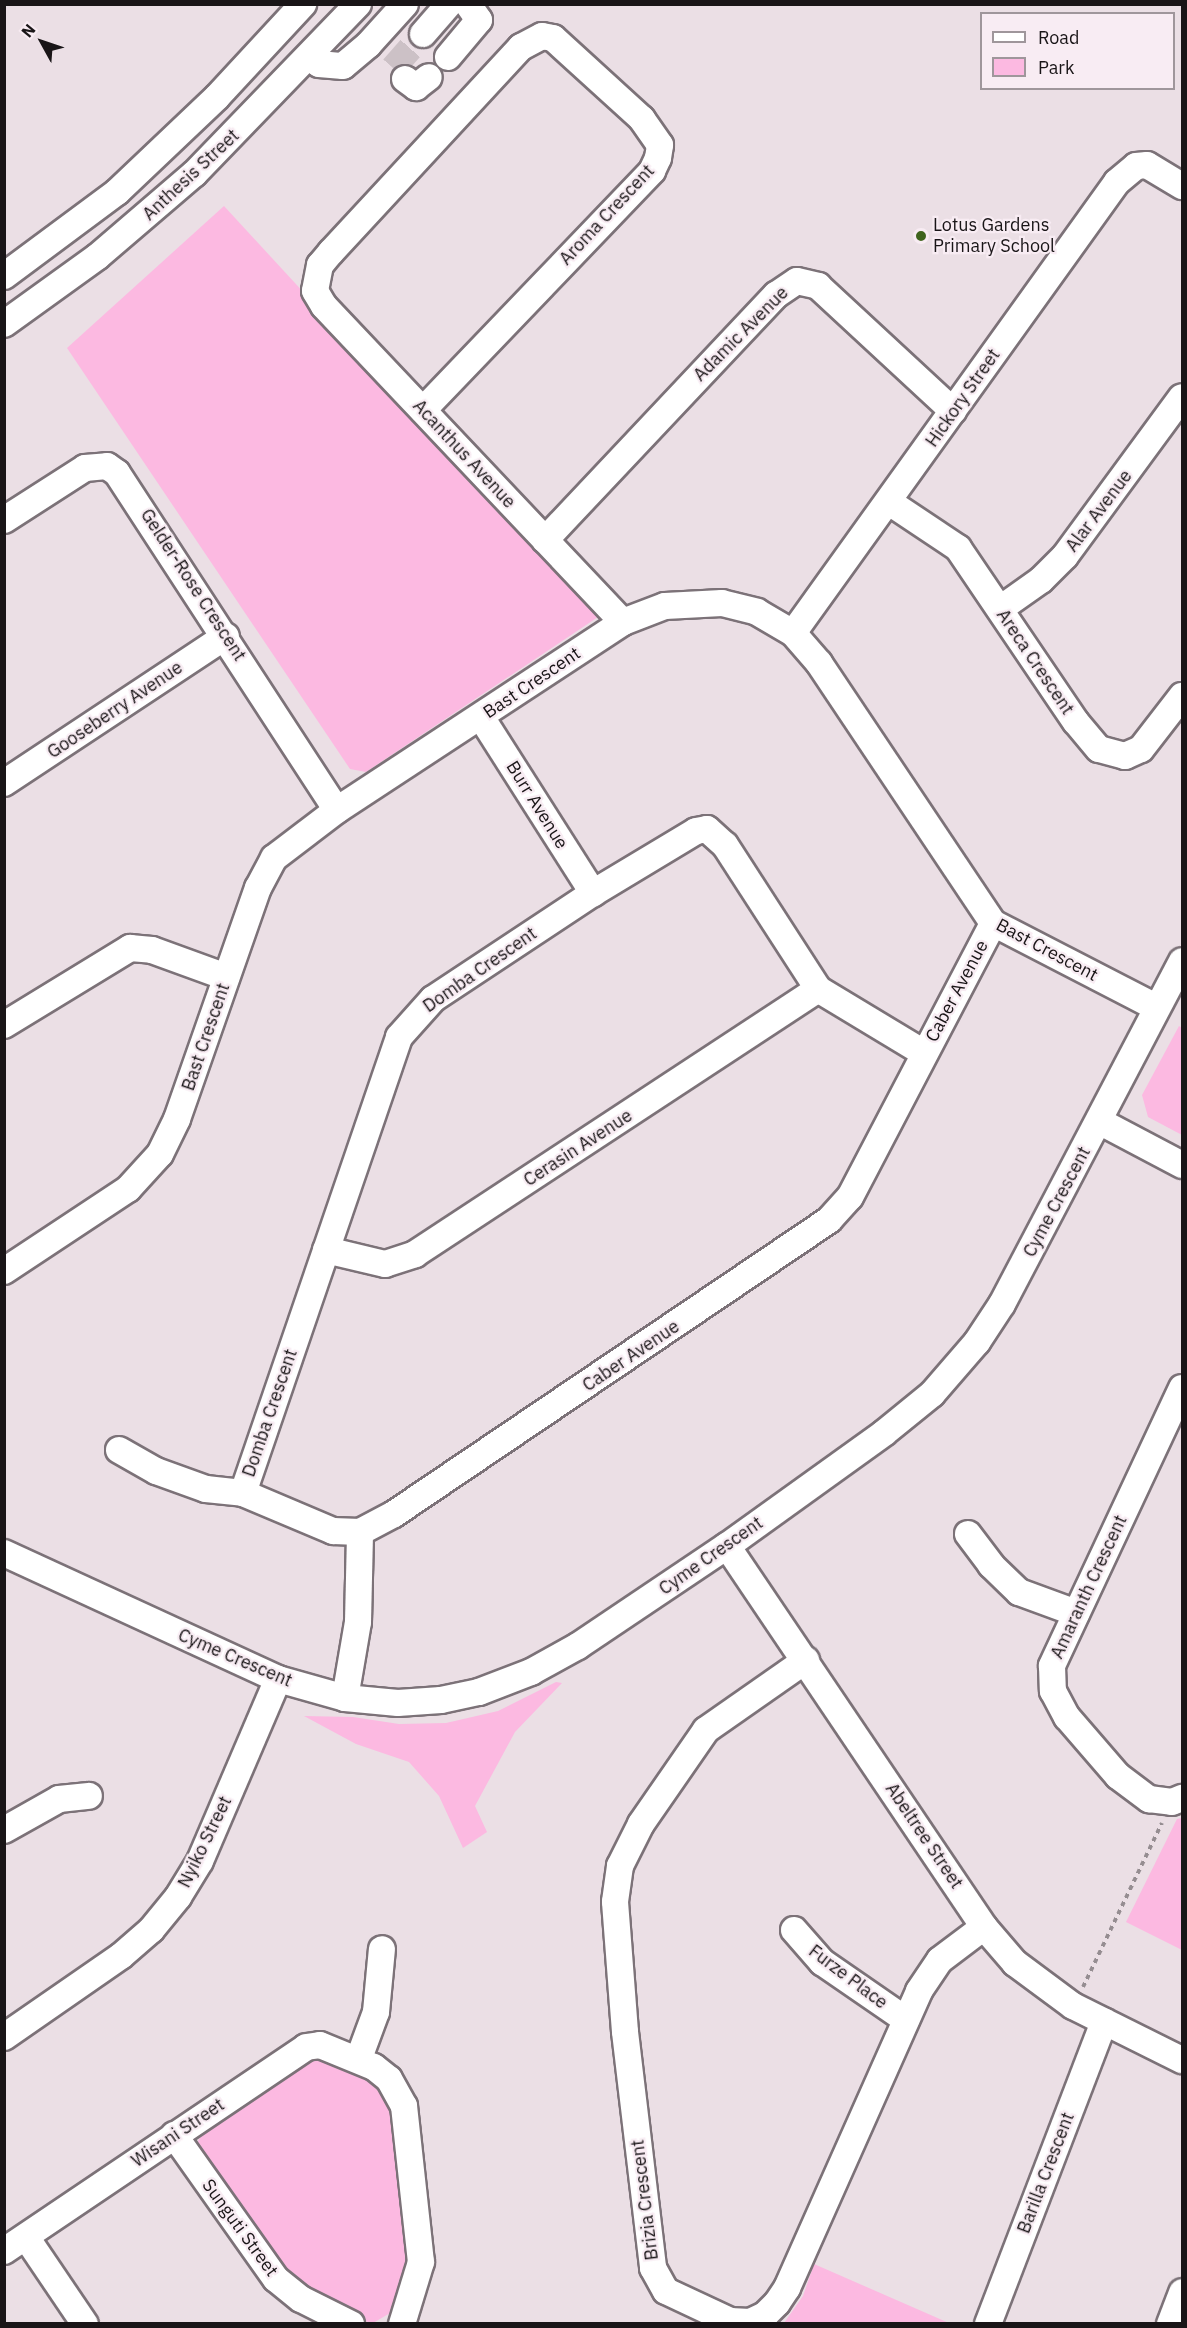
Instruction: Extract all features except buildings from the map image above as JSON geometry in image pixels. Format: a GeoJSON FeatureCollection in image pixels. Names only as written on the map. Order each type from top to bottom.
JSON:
{"type":"FeatureCollection","features":[{"type":"Feature","properties":{"kind":"street"},"geometry":{"type":"LineString","coordinates":[[4,276],[117,192],[217,97],[303,4]]}},
{"type":"Feature","properties":{"kind":"street","name":"Anthesis Street"},"geometry":{"type":"LineString","coordinates":[[4,324],[97,257],[177,189],[309,57],[358,4]]}},
{"type":"Feature","properties":{"kind":"street"},"geometry":{"type":"LineString","coordinates":[[309,57],[319,64],[343,66],[377,53],[405,4]]}},
{"type":"Feature","properties":{"kind":"street"},"geometry":{"type":"LineString","coordinates":[[423,34],[449,4]]}},
{"type":"Feature","properties":{"kind":"street"},"geometry":{"type":"LineString","coordinates":[[448,57],[479,20],[468,4]]}},
{"type":"Feature","properties":{"kind":"street","name":"Aroma Crescent"},"geometry":{"type":"LineString","coordinates":[[315,281],[331,252],[530,39],[542,36],[562,43],[653,132],[660,145],[651,171],[423,410]]}},
{"type":"Feature","properties":{"kind":"street","name":"Hickory Street"},"geometry":{"type":"LineString","coordinates":[[793,633],[1117,182],[1136,166],[1160,169],[1182,186]]}},
{"type":"Feature","properties":{"kind":"street","name":"Acanthus Avenue"},"geometry":{"type":"LineString","coordinates":[[315,281],[324,306],[623,622]]}},
{"type":"Feature","properties":{"kind":"street","name":"Adamic Avenue"},"geometry":{"type":"LineString","coordinates":[[545,540],[776,295],[797,281],[818,286],[953,411]]}},
{"type":"Feature","properties":{"kind":"street","name":"Alar Avenue"},"geometry":{"type":"LineString","coordinates":[[1000,609],[1041,580],[1065,556],[1182,397]]}},
{"type":"Feature","properties":{"kind":"street","name":"Gelder-Rose Crescent"},"geometry":{"type":"LineString","coordinates":[[4,520],[85,468],[107,466],[126,480],[337,810]]}},
{"type":"Feature","properties":{"kind":"street","name":"Areca Crescent"},"geometry":{"type":"LineString","coordinates":[[889,502],[958,548],[1076,723],[1099,749],[1125,756],[1141,749],[1182,696]]}},
{"type":"Feature","properties":{"kind":"street","name":"Bast Crescent"},"geometry":{"type":"LineString","coordinates":[[4,1271],[128,1189],[146,1173],[177,1119],[265,872],[296,838],[623,622],[665,606],[722,603],[757,612],[793,633],[819,663],[993,923],[1156,1007]]}},
{"type":"Feature","properties":{"kind":"street","name":"Gooseberry Avenue"},"geometry":{"type":"LineString","coordinates":[[4,783],[226,636]]}},
{"type":"Feature","properties":{"kind":"street","name":"Burr Avenue"},"geometry":{"type":"LineString","coordinates":[[481,717],[593,893]]}},
{"type":"Feature","properties":{"kind":"street","name":"Domba Crescent"},"geometry":{"type":"LineString","coordinates":[[243,1493],[399,1037],[407,1023],[433,999],[593,893],[696,831],[707,829],[725,845],[818,989],[924,1053]]}},
{"type":"Feature","properties":{"kind":"street","name":"Caber Avenue"},"geometry":{"type":"LineString","coordinates":[[360,1532],[394,1514],[815,1233],[850,1197],[993,923]]}},
{"type":"Feature","properties":{"kind":"street"},"geometry":{"type":"LineString","coordinates":[[4,1025],[130,948],[152,950],[226,977]]}},
{"type":"Feature","properties":{"kind":"street","name":"Cyme Crescent"},"geometry":{"type":"LineString","coordinates":[[4,1552],[278,1679],[345,1698],[398,1703],[441,1700],[479,1692],[531,1672],[578,1646],[727,1546],[884,1433],[932,1394],[956,1368],[1008,1294],[1182,961]]}},
{"type":"Feature","properties":{"kind":"street","name":"Cerasin Avenue"},"geometry":{"type":"LineString","coordinates":[[326,1250],[385,1264],[415,1254],[818,989]]}},
{"type":"Feature","properties":{"kind":"street"},"geometry":{"type":"LineString","coordinates":[[1099,1121],[1182,1165]]}},
{"type":"Feature","properties":{"kind":"street","name":"Amaranth Crescent"},"geometry":{"type":"LineString","coordinates":[[1177,1800],[1149,1798],[1118,1776],[1067,1717],[1053,1691],[1052,1666],[1182,1388]]}},
{"type":"Feature","properties":{"kind":"street"},"geometry":{"type":"LineString","coordinates":[[119,1449],[148,1467],[206,1489],[243,1493],[333,1531],[360,1532],[358,1622],[345,1698]]}},
{"type":"Feature","properties":{"kind":"street"},"geometry":{"type":"LineString","coordinates":[[968,1534],[991,1565],[1019,1592],[1076,1613]]}},
{"type":"Feature","properties":{"kind":"street","name":"Abeltree Street"},"geometry":{"type":"LineString","coordinates":[[727,1546],[807,1660],[984,1926],[1015,1963],[1073,2006],[1182,2060]]}},
{"type":"Feature","properties":{"kind":"street","name":"Brizia Crescent"},"geometry":{"type":"LineString","coordinates":[[807,1660],[706,1730],[641,1824],[620,1866],[615,1902],[625,2032],[653,2268],[666,2291],[730,2321],[750,2322],[765,2315],[777,2303],[787,2288],[906,2020],[940,1960],[984,1926]]}},
{"type":"Feature","properties":{"kind":"street","name":"Nyiko Street"},"geometry":{"type":"LineString","coordinates":[[4,2037],[122,1956],[178,1897],[200,1861],[278,1679]]}},
{"type":"Feature","properties":{"kind":"street"},"geometry":{"type":"LineString","coordinates":[[4,1830],[42,1806],[75,1796],[89,1796]]}},
{"type":"Feature","properties":{"kind":"street","name":"Furze Place"},"geometry":{"type":"LineString","coordinates":[[794,1930],[822,1962],[906,2020]]}},
{"type":"Feature","properties":{"kind":"street"},"geometry":{"type":"LineString","coordinates":[[359,2058],[376,2013],[382,1950]]}},
{"type":"Feature","properties":{"kind":"street","name":"Barilla Crescent"},"geometry":{"type":"LineString","coordinates":[[988,2324],[1104,2022]]}},
{"type":"Feature","properties":{"kind":"street","name":"Wisani Street"},"geometry":{"type":"LineString","coordinates":[[4,2252],[306,2047],[320,2045],[359,2058],[389,2079],[404,2106],[422,2262],[402,2324]]}},
{"type":"Feature","properties":{"kind":"street","name":"Sunguti Street"},"geometry":{"type":"LineString","coordinates":[[174,2135],[276,2279],[302,2299],[351,2324]]}},
{"type":"Feature","properties":{"kind":"street"},"geometry":{"type":"LineString","coordinates":[[26,2237],[85,2324]]}},
{"type":"Feature","properties":{"kind":"street"},"geometry":{"type":"LineString","coordinates":[[1170,2324],[1182,2292]]}},
{"type":"Feature","properties":{"kind":"path"},"geometry":{"type":"LineString","coordinates":[[1073,2006],[1177,1800]]}},
{"type":"Feature","properties":{"kind":"green space"},"geometry":{"type":"Polygon","coordinates":[[[224,206],[601,615],[366,772],[350,769],[67,348],[224,206]]]}},
{"type":"Feature","properties":{"kind":"green space"},"geometry":{"type":"Polygon","coordinates":[[[1179,1026],[1182,1028],[1182,1135],[1148,1117],[1142,1095],[1179,1026]]]}},
{"type":"Feature","properties":{"kind":"green space"},"geometry":{"type":"Polygon","coordinates":[[[556,1682],[562,1683],[515,1732],[475,1806],[487,1832],[463,1848],[439,1796],[409,1762],[356,1744],[304,1716],[353,1717],[399,1724],[446,1723],[498,1711],[556,1682]]]}},
{"type":"Feature","properties":{"kind":"green space"},"geometry":{"type":"Polygon","coordinates":[[[1182,1818],[1182,1950],[1126,1922],[1177,1819],[1182,1818]]]}},
{"type":"Feature","properties":{"kind":"green space"},"geometry":{"type":"Polygon","coordinates":[[[324,2059],[365,2071],[393,2098],[410,2264],[397,2309],[373,2323],[359,2320],[285,2276],[199,2155],[198,2141],[209,2121],[304,2062],[324,2059]]]}},
{"type":"Feature","properties":{"kind":"green space"},"geometry":{"type":"Polygon","coordinates":[[[814,2264],[949,2323],[784,2323],[803,2296],[814,2264]]]}},
{"type":"Feature","properties":{"kind":"tunnel"},"geometry":{"type":"LineString","coordinates":[[393,68],[423,34]]}},
{"type":"Feature","properties":{"kind":"place","name":"Lotus Gardens Primary School"},"geometry":{"type":"Point","coordinates":[921,236]}}]}
